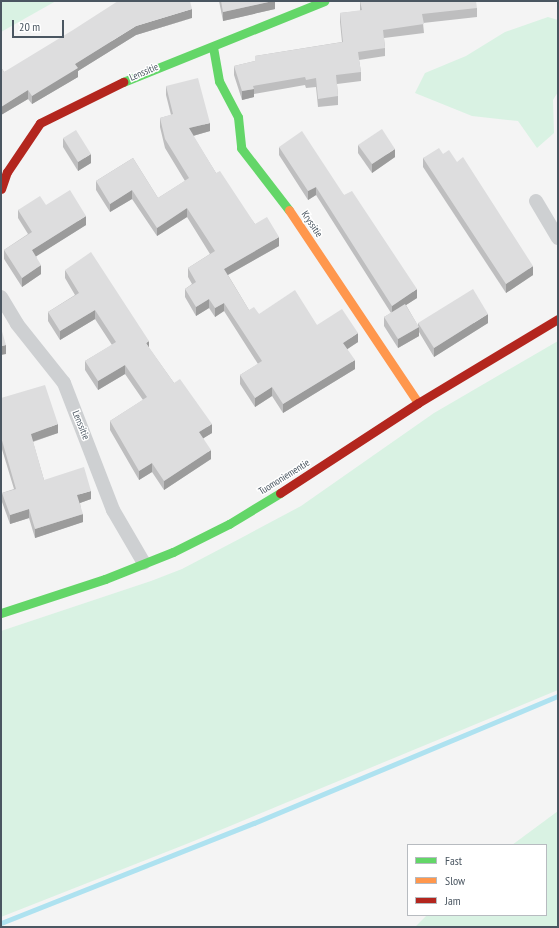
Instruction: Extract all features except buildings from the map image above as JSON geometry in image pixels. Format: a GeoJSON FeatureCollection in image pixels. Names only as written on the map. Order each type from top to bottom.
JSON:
{"type":"FeatureCollection","features":[{"type":"Feature","properties":{"kind":"street","name":"Lenssitie"},"geometry":{"type":"LineString","coordinates":[[1,189],[7,172],[40,122],[144,71],[213,47],[324,1]]}},
{"type":"Feature","properties":{"kind":"street","name":"Kryssitie"},"geometry":{"type":"LineString","coordinates":[[213,47],[219,81],[238,117],[241,148],[297,220],[418,403]]}},
{"type":"Feature","properties":{"kind":"street"},"geometry":{"type":"LineString","coordinates":[[536,201],[558,238]]}},
{"type":"Feature","properties":{"kind":"street","name":"Lenssitie"},"geometry":{"type":"LineString","coordinates":[[1,297],[17,324],[64,383],[113,510],[144,563]]}},
{"type":"Feature","properties":{"kind":"street","name":"Tuomoniementie"},"geometry":{"type":"LineString","coordinates":[[1,613],[173,552],[229,524],[287,489],[418,403],[558,319]]}},
{"type":"Feature","properties":{"kind":"green space"},"geometry":{"type":"Polygon","coordinates":[[[1,1],[56,1],[1,32],[1,1]]]}},
{"type":"Feature","properties":{"kind":"green space"},"geometry":{"type":"Polygon","coordinates":[[[548,17],[558,20],[558,92],[553,100],[554,133],[537,148],[518,121],[472,116],[415,93],[425,73],[466,56],[505,32],[548,17]]]}},
{"type":"Feature","properties":{"kind":"green space"},"geometry":{"type":"Polygon","coordinates":[[[558,341],[558,690],[189,843],[1,917],[1,631],[151,581],[182,569],[301,506],[434,413],[558,341]]]}},
{"type":"Feature","properties":{"kind":"green space"},"geometry":{"type":"Polygon","coordinates":[[[558,811],[558,927],[415,927],[426,916],[547,916],[547,844],[513,844],[558,811]]]}},
{"type":"Feature","properties":{"kind":"waterway"},"geometry":{"type":"LineString","coordinates":[[1,923],[254,823],[558,696]]}},
{"type":"Feature","properties":{"kind":"traffic: fast"},"geometry":{"type":"LineString","coordinates":[[123,82],[324,1]]}},
{"type":"Feature","properties":{"kind":"traffic: fast"},"geometry":{"type":"LineString","coordinates":[[213,47],[219,81],[238,117],[241,148],[289,210]]}},
{"type":"Feature","properties":{"kind":"traffic: fast"},"geometry":{"type":"LineString","coordinates":[[1,613],[105,579],[173,552],[229,524],[280,493]]}},
{"type":"Feature","properties":{"kind":"traffic: slow"},"geometry":{"type":"LineString","coordinates":[[289,210],[418,403]]}},
{"type":"Feature","properties":{"kind":"traffic: jam"},"geometry":{"type":"LineString","coordinates":[[1,189],[7,172],[40,123],[123,82]]}},
{"type":"Feature","properties":{"kind":"traffic: jam"},"geometry":{"type":"LineString","coordinates":[[280,493],[418,403],[558,319]]}}]}
